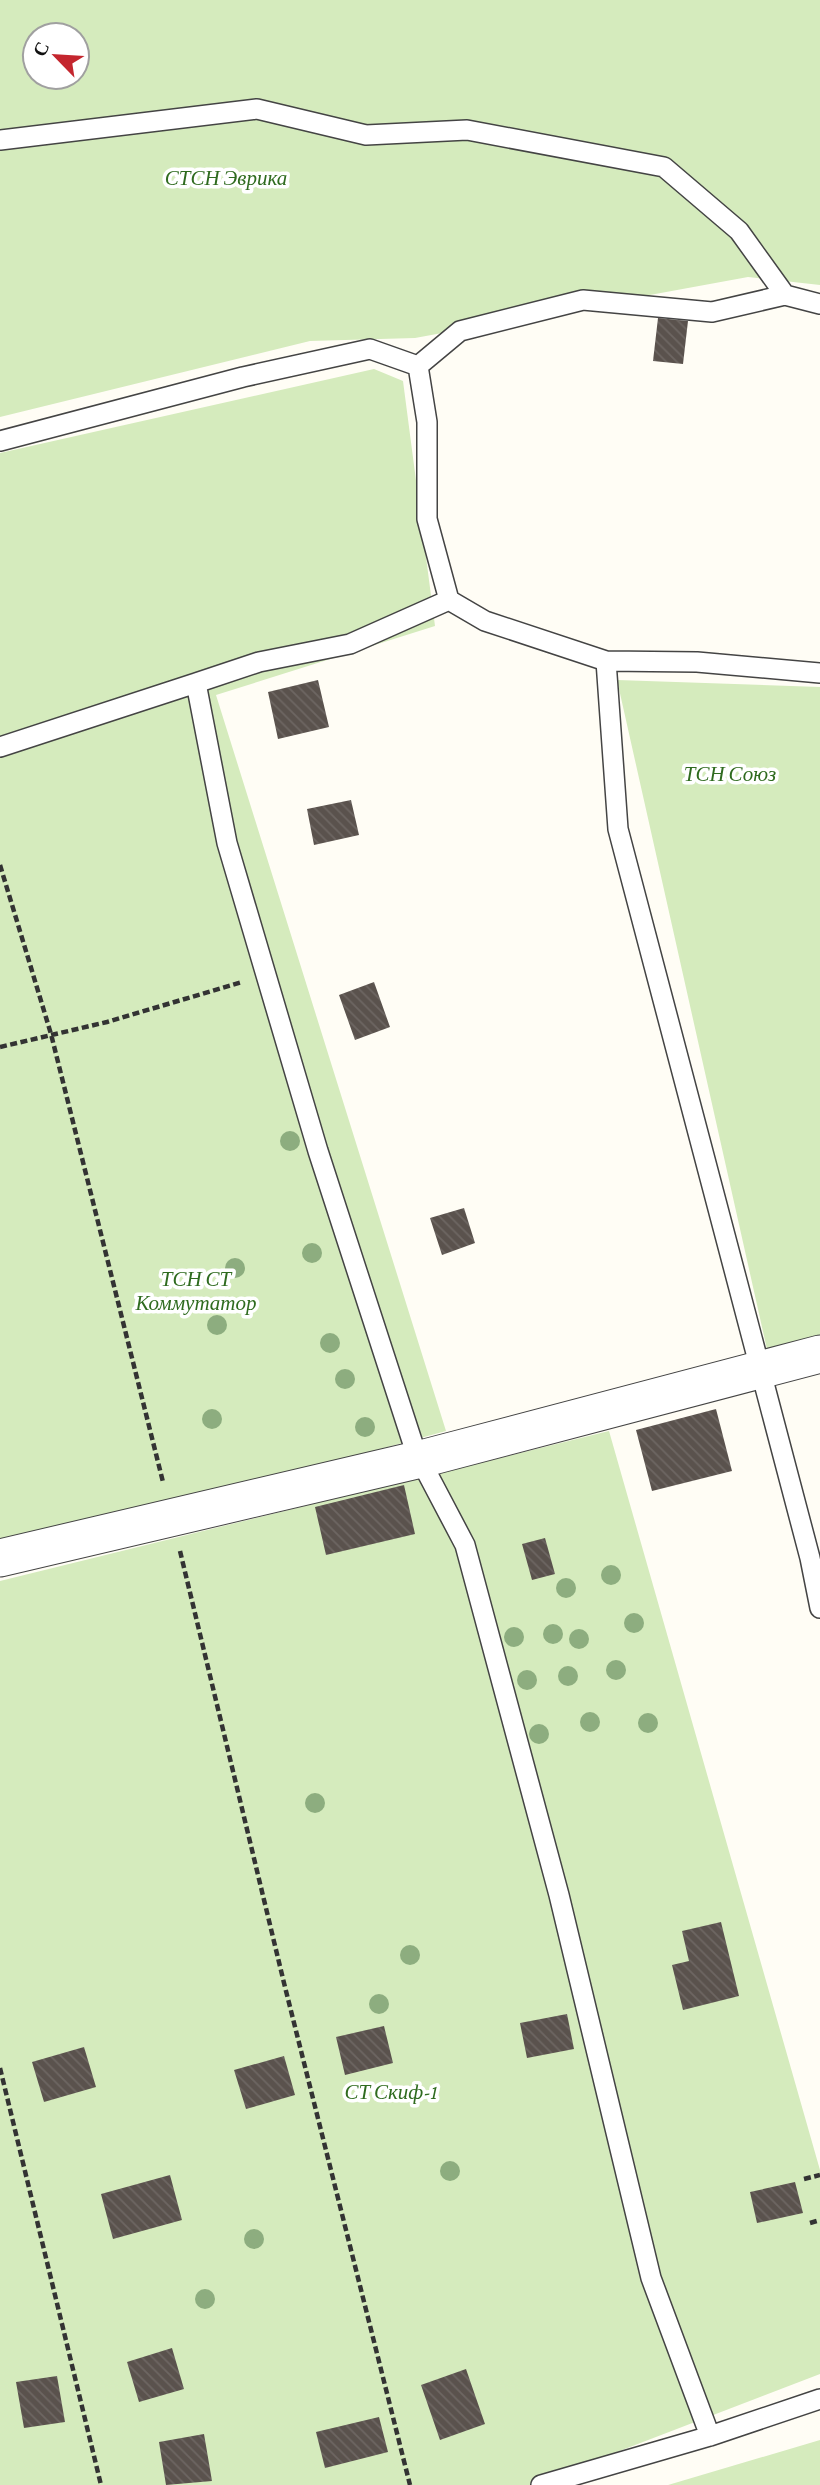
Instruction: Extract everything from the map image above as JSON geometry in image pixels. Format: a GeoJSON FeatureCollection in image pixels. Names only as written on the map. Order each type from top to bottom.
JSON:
{"type":"FeatureCollection","features":[{"type":"Feature","properties":{"kind":"street"},"geometry":{"type":"LineString","coordinates":[[0,1559],[421,1459],[820,1354]]}},
{"type":"Feature","properties":{"kind":"lane"},"geometry":{"type":"LineString","coordinates":[[0,140],[257,109],[366,135],[467,130],[664,167],[739,231],[785,295]]}},
{"type":"Feature","properties":{"kind":"lane"},"geometry":{"type":"LineString","coordinates":[[418,366],[460,331],[583,300],[712,312],[785,295],[820,304]]}},
{"type":"Feature","properties":{"kind":"lane"},"geometry":{"type":"LineString","coordinates":[[0,441],[243,377],[370,349],[418,366]]}},
{"type":"Feature","properties":{"kind":"lane"},"geometry":{"type":"LineString","coordinates":[[418,366],[427,422],[427,519],[449,600],[485,621],[606,662],[697,662],[820,673]]}},
{"type":"Feature","properties":{"kind":"lane"},"geometry":{"type":"LineString","coordinates":[[0,747],[259,662],[351,643],[449,600]]}},
{"type":"Feature","properties":{"kind":"lane"},"geometry":{"type":"LineString","coordinates":[[606,662],[618,829],[810,1558],[820,1608]]}},
{"type":"Feature","properties":{"kind":"lane"},"geometry":{"type":"LineString","coordinates":[[196,683],[227,843],[318,1151],[421,1459],[465,1545],[559,1895],[652,2278],[710,2437]]}},
{"type":"Feature","properties":{"kind":"lane"},"geometry":{"type":"LineString","coordinates":[[541,2485],[710,2437],[820,2399]]}},
{"type":"Feature","properties":{"kind":"path"},"geometry":{"type":"LineString","coordinates":[[0,865],[51,1034],[172,1518],[280,1970],[410,2485]]}},
{"type":"Feature","properties":{"kind":"path"},"geometry":{"type":"LineString","coordinates":[[0,1047],[107,1022],[266,975]]}},
{"type":"Feature","properties":{"kind":"path"},"geometry":{"type":"LineString","coordinates":[[0,2068],[101,2485]]}},
{"type":"Feature","properties":{"kind":"path"},"geometry":{"type":"LineString","coordinates":[[804,2179],[820,2175]]}},
{"type":"Feature","properties":{"kind":"path"},"geometry":{"type":"LineString","coordinates":[[810,2223],[820,2220]]}},
{"type":"Feature","properties":{"kind":"green space","name":"СТСН Эврика"},"geometry":{"type":"Polygon","coordinates":[[[0,0],[820,0],[820,285],[748,277],[415,338],[310,341],[0,417],[0,0]]]}},
{"type":"Feature","properties":{"kind":"green space","name":"ТСН СТ Коммутатор"},"geometry":{"type":"Polygon","coordinates":[[[374,369],[403,381],[435,626],[216,695],[446,1431],[0,1553],[0,453],[374,369]]]}},
{"type":"Feature","properties":{"kind":"green space","name":"ТСН Союз"},"geometry":{"type":"Polygon","coordinates":[[[617,680],[820,687],[820,1373],[775,1385],[617,680]]]}},
{"type":"Feature","properties":{"kind":"green space","name":"СТ Скиф-1"},"geometry":{"type":"Polygon","coordinates":[[[609,1431],[820,2170],[820,2374],[531,2485],[0,2485],[0,1581],[609,1431]]]}},
{"type":"Feature","properties":{"kind":"green space"},"geometry":{"type":"Polygon","coordinates":[[[820,2440],[820,2485],[668,2485],[820,2440]]]}},
{"type":"Feature","properties":{"kind":"building"},"geometry":{"type":"Polygon","coordinates":[[[658,318],[688,321],[683,364],[653,361],[658,318]]]}},
{"type":"Feature","properties":{"kind":"building"},"geometry":{"type":"Polygon","coordinates":[[[318,680],[329,727],[278,739],[268,692],[318,680]]]}},
{"type":"Feature","properties":{"kind":"building"},"geometry":{"type":"Polygon","coordinates":[[[351,800],[359,835],[314,845],[307,809],[351,800]]]}},
{"type":"Feature","properties":{"kind":"building"},"geometry":{"type":"Polygon","coordinates":[[[374,982],[390,1027],[355,1040],[339,995],[374,982]]]}},
{"type":"Feature","properties":{"kind":"building"},"geometry":{"type":"Polygon","coordinates":[[[464,1208],[475,1243],[442,1255],[430,1218],[464,1208]]]}},
{"type":"Feature","properties":{"kind":"building"},"geometry":{"type":"Polygon","coordinates":[[[716,1409],[732,1471],[652,1491],[636,1430],[716,1409]]]}},
{"type":"Feature","properties":{"kind":"building"},"geometry":{"type":"Polygon","coordinates":[[[404,1485],[415,1534],[326,1555],[315,1507],[404,1485]]]}},
{"type":"Feature","properties":{"kind":"building"},"geometry":{"type":"Polygon","coordinates":[[[545,1538],[555,1574],[532,1580],[522,1544],[545,1538]]]}},
{"type":"Feature","properties":{"kind":"building"},"geometry":{"type":"Polygon","coordinates":[[[721,1922],[739,1996],[683,2010],[672,1965],[689,1961],[682,1931],[721,1922]]]}},
{"type":"Feature","properties":{"kind":"building"},"geometry":{"type":"Polygon","coordinates":[[[567,2014],[574,2049],[527,2058],[520,2023],[567,2014]]]}},
{"type":"Feature","properties":{"kind":"building"},"geometry":{"type":"Polygon","coordinates":[[[384,2026],[393,2063],[345,2075],[336,2037],[384,2026]]]}},
{"type":"Feature","properties":{"kind":"building"},"geometry":{"type":"Polygon","coordinates":[[[84,2047],[96,2087],[44,2102],[32,2062],[84,2047]]]}},
{"type":"Feature","properties":{"kind":"building"},"geometry":{"type":"Polygon","coordinates":[[[284,2056],[295,2095],[246,2109],[234,2070],[284,2056]]]}},
{"type":"Feature","properties":{"kind":"building"},"geometry":{"type":"Polygon","coordinates":[[[170,2175],[182,2220],[113,2239],[101,2194],[170,2175]]]}},
{"type":"Feature","properties":{"kind":"building"},"geometry":{"type":"Polygon","coordinates":[[[795,2182],[803,2213],[757,2223],[750,2192],[795,2182]]]}},
{"type":"Feature","properties":{"kind":"building"},"geometry":{"type":"Polygon","coordinates":[[[172,2348],[184,2389],[139,2402],[127,2362],[172,2348]]]}},
{"type":"Feature","properties":{"kind":"building"},"geometry":{"type":"Polygon","coordinates":[[[466,2369],[485,2424],[440,2440],[421,2385],[466,2369]]]}},
{"type":"Feature","properties":{"kind":"building"},"geometry":{"type":"Polygon","coordinates":[[[57,2376],[65,2422],[24,2428],[16,2382],[57,2376]]]}},
{"type":"Feature","properties":{"kind":"building"},"geometry":{"type":"Polygon","coordinates":[[[379,2417],[388,2452],[325,2468],[316,2432],[379,2417]]]}},
{"type":"Feature","properties":{"kind":"building"},"geometry":{"type":"Polygon","coordinates":[[[204,2434],[212,2481],[166,2485],[159,2442],[204,2434]]]}}]}
